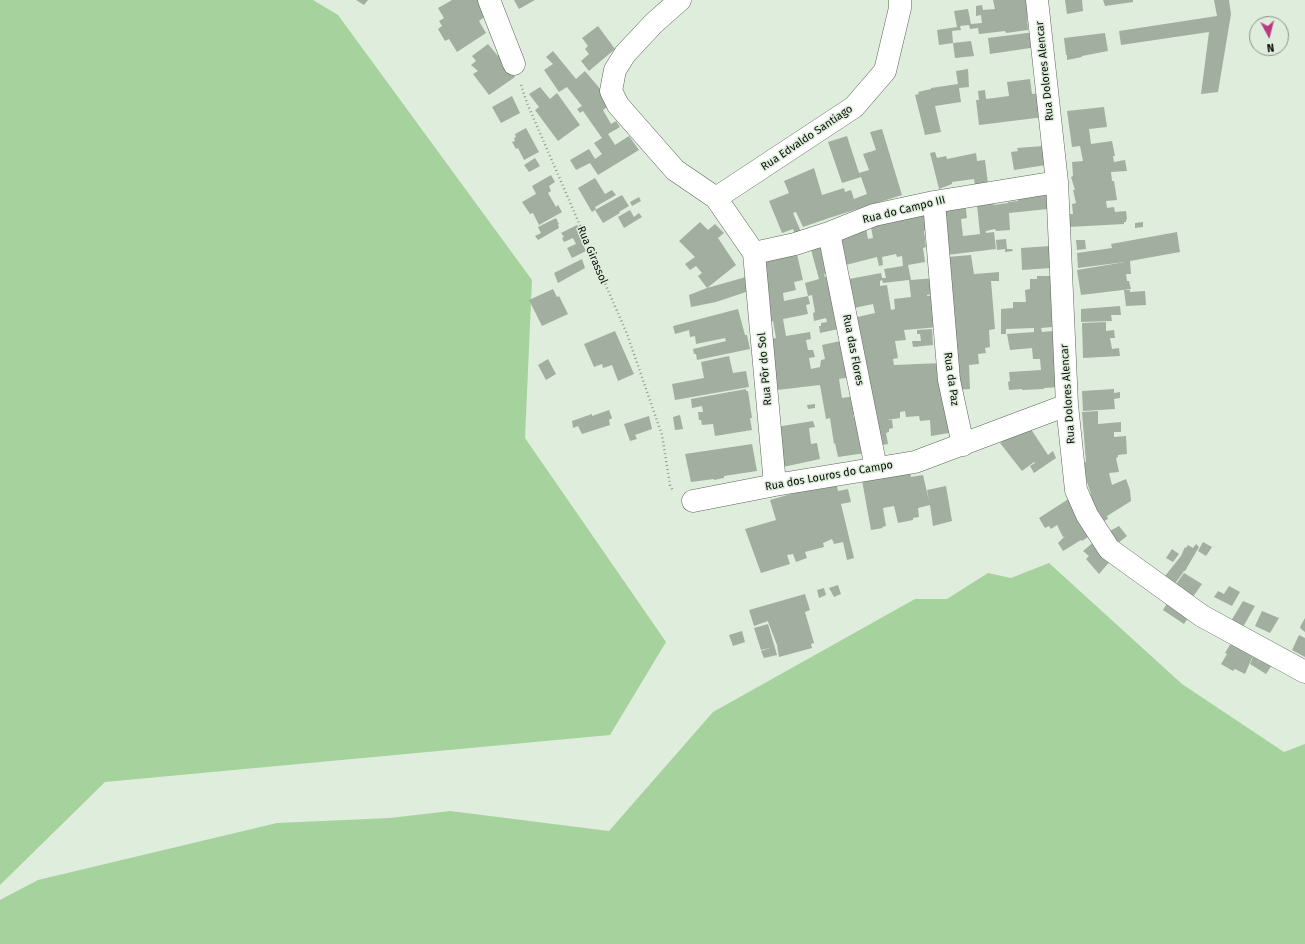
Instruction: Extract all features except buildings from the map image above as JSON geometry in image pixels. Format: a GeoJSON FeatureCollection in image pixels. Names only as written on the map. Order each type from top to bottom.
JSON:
{"type":"FeatureCollection","features":[{"type":"Feature","properties":{"kind":"street"},"geometry":{"type":"LineString","coordinates":[[489,0],[514,64]]}},
{"type":"Feature","properties":{"kind":"street"},"geometry":{"type":"LineString","coordinates":[[680,0],[654,23],[625,54],[615,70],[611,91],[618,105],[675,170],[716,198],[754,253]]}},
{"type":"Feature","properties":{"kind":"street","name":"Rua Edvaldo Santiago"},"geometry":{"type":"LineString","coordinates":[[716,198],[854,107],[885,71],[900,8],[900,0]]}},
{"type":"Feature","properties":{"kind":"street","name":"Rua Dolores Alencar"},"geometry":{"type":"LineString","coordinates":[[1037,0],[1057,182],[1067,405],[1076,490],[1086,515],[1109,549],[1202,616],[1305,672]]}},
{"type":"Feature","properties":{"kind":"street","name":"Rua do Campo III"},"geometry":{"type":"LineString","coordinates":[[754,253],[794,244],[829,233],[874,215],[934,202],[1057,182]]}},
{"type":"Feature","properties":{"kind":"street","name":"Rua da Paz"},"geometry":{"type":"LineString","coordinates":[[934,202],[949,380],[963,445]]}},
{"type":"Feature","properties":{"kind":"street","name":"Rua das Flores"},"geometry":{"type":"LineString","coordinates":[[829,233],[876,468]]}},
{"type":"Feature","properties":{"kind":"street","name":"Rua Pôr do Sol"},"geometry":{"type":"LineString","coordinates":[[754,253],[775,485]]}},
{"type":"Feature","properties":{"kind":"street"},"geometry":{"type":"LineString","coordinates":[[963,445],[1067,405]]}},
{"type":"Feature","properties":{"kind":"street","name":"Rua dos Louros do Campo"},"geometry":{"type":"LineString","coordinates":[[693,501],[775,485],[915,462],[963,445]]}},
{"type":"Feature","properties":{"kind":"path","name":"Rua Girassol"},"geometry":{"type":"LineString","coordinates":[[514,64],[527,103],[627,334],[662,435],[670,485],[677,497],[687,502],[693,501]]}},
{"type":"Feature","properties":{"kind":"green space"},"geometry":{"type":"Polygon","coordinates":[[[0,0],[313,0],[338,15],[532,280],[525,438],[666,642],[610,735],[105,782],[0,885],[0,0]]]}},
{"type":"Feature","properties":{"kind":"green space"},"geometry":{"type":"Polygon","coordinates":[[[1049,563],[1182,684],[1284,752],[1305,744],[1305,944],[0,944],[0,900],[38,880],[277,823],[390,818],[450,811],[609,831],[713,712],[915,599],[947,599],[988,573],[1011,578],[1049,563]]]}}]}
